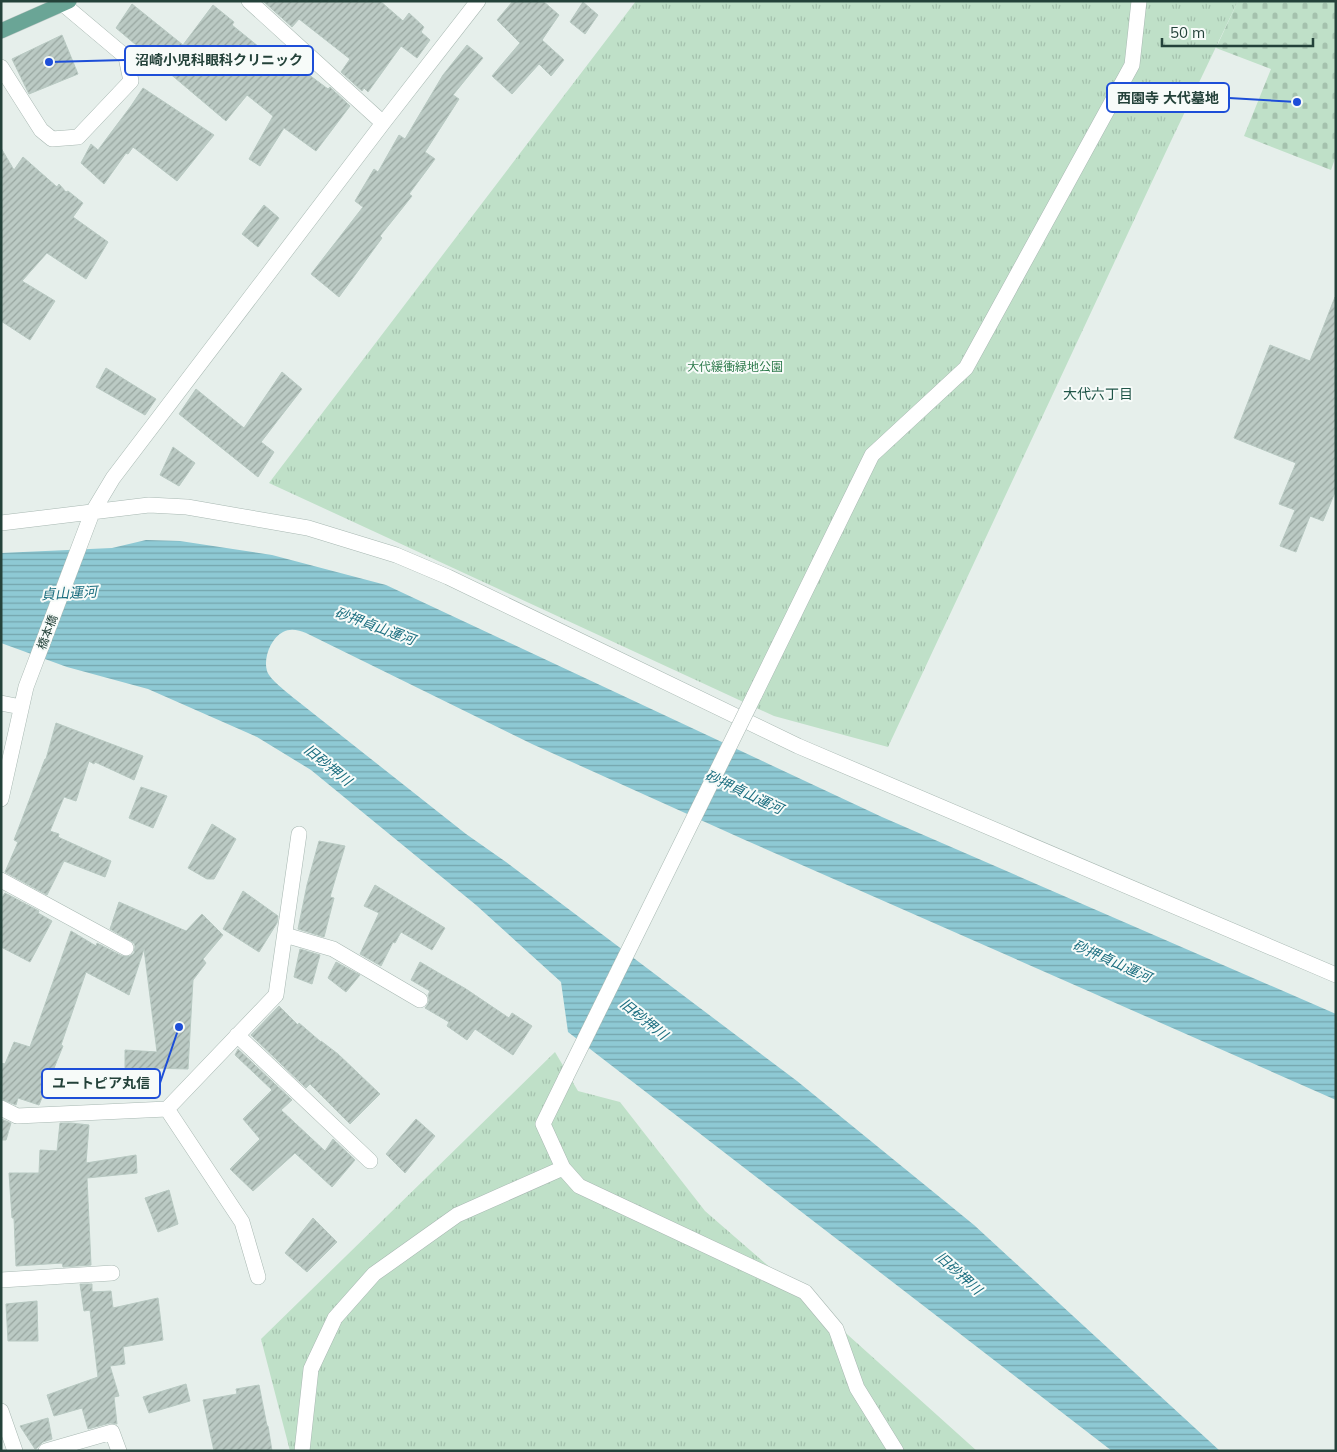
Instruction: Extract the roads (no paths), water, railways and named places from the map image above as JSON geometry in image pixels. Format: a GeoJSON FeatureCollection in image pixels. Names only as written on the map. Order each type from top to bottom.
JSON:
{"type":"FeatureCollection","features":[{"type":"Feature","properties":{"kind":"main road"},"geometry":{"type":"LineString","coordinates":[[1,31],[66,2]]}},
{"type":"Feature","properties":{"kind":"street"},"geometry":{"type":"LineString","coordinates":[[249,1],[383,123]]}},
{"type":"Feature","properties":{"kind":"street","name":"橋本橋"},"geometry":{"type":"LineString","coordinates":[[1,799],[26,687],[92,513],[113,478],[478,1]]}},
{"type":"Feature","properties":{"kind":"street"},"geometry":{"type":"LineString","coordinates":[[891,1446],[857,1388],[836,1329],[805,1292],[579,1186],[563,1168],[543,1124],[872,455],[966,368],[1132,65],[1139,1]]}},
{"type":"Feature","properties":{"kind":"street"},"geometry":{"type":"LineString","coordinates":[[1,67],[41,130],[52,139],[78,137],[131,81],[126,57],[66,2]]}},
{"type":"Feature","properties":{"kind":"street"},"geometry":{"type":"LineString","coordinates":[[1,523],[149,505],[187,508],[308,528],[396,555],[456,581],[798,746],[1336,975]]}},
{"type":"Feature","properties":{"kind":"street"},"geometry":{"type":"LineString","coordinates":[[1,703],[21,707]]}},
{"type":"Feature","properties":{"kind":"street"},"geometry":{"type":"LineString","coordinates":[[1,1108],[17,1116],[167,1110],[276,995],[299,834]]}},
{"type":"Feature","properties":{"kind":"street"},"geometry":{"type":"LineString","coordinates":[[1,880],[126,948]]}},
{"type":"Feature","properties":{"kind":"street"},"geometry":{"type":"LineString","coordinates":[[285,935],[333,949],[420,1000]]}},
{"type":"Feature","properties":{"kind":"street"},"geometry":{"type":"LineString","coordinates":[[238,1035],[370,1161]]}},
{"type":"Feature","properties":{"kind":"street"},"geometry":{"type":"LineString","coordinates":[[167,1110],[242,1222],[258,1277]]}},
{"type":"Feature","properties":{"kind":"street"},"geometry":{"type":"LineString","coordinates":[[302,1451],[311,1369],[335,1318],[374,1274],[457,1216],[563,1168]]}},
{"type":"Feature","properties":{"kind":"street"},"geometry":{"type":"LineString","coordinates":[[1,1280],[112,1273]]}},
{"type":"Feature","properties":{"kind":"street"},"geometry":{"type":"LineString","coordinates":[[1,1411],[14,1450]]}},
{"type":"Feature","properties":{"kind":"street"},"geometry":{"type":"LineString","coordinates":[[46,1451],[112,1432],[119,1451]]}},
{"type":"Feature","properties":{"kind":"water"},"geometry":{"type":"Polygon","coordinates":[[[146,540],[180,541],[272,555],[386,585],[882,817],[1336,1014],[1336,1100],[745,840],[532,744],[306,633],[294,630],[286,631],[275,639],[269,649],[266,660],[267,671],[283,689],[466,834],[797,1081],[974,1225],[1220,1451],[1112,1451],[568,1032],[561,982],[476,905],[311,770],[257,737],[148,689],[67,667],[1,643],[1,553],[112,548],[146,540]]]}},
{"type":"Feature","properties":{"kind":"place","name":"沼崎小児科眼科クリニック"},"geometry":{"type":"Point","coordinates":[49,62]}},
{"type":"Feature","properties":{"kind":"place","name":"西園寺 大代墓地"},"geometry":{"type":"Point","coordinates":[1297,102]}},
{"type":"Feature","properties":{"kind":"place","name":"ユートピア丸信"},"geometry":{"type":"Point","coordinates":[179,1027]}},
{"type":"Feature","properties":{"kind":"district","name":"大代六丁目"},"geometry":{"type":"Point","coordinates":[1098,394]}},
{"type":"Feature","properties":{"kind":"park label","name":"大代緩衝緑地公園"},"geometry":{"type":"Point","coordinates":[735,366]}},
{"type":"Feature","properties":{"kind":"water label","name":"貞山運河"},"geometry":{"type":"Point","coordinates":[69,593]}},
{"type":"Feature","properties":{"kind":"water label","name":"砂押貞山運河"},"geometry":{"type":"Point","coordinates":[375,626]}},
{"type":"Feature","properties":{"kind":"water label","name":"旧砂押川"},"geometry":{"type":"Point","coordinates":[328,765]}},
{"type":"Feature","properties":{"kind":"water label","name":"砂押貞山運河"},"geometry":{"type":"Point","coordinates":[744,792]}},
{"type":"Feature","properties":{"kind":"water label","name":"砂押貞山運河"},"geometry":{"type":"Point","coordinates":[1112,961]}},
{"type":"Feature","properties":{"kind":"water label","name":"旧砂押川"},"geometry":{"type":"Point","coordinates":[644,1019]}},
{"type":"Feature","properties":{"kind":"water label","name":"旧砂押川"},"geometry":{"type":"Point","coordinates":[959,1273]}}]}
